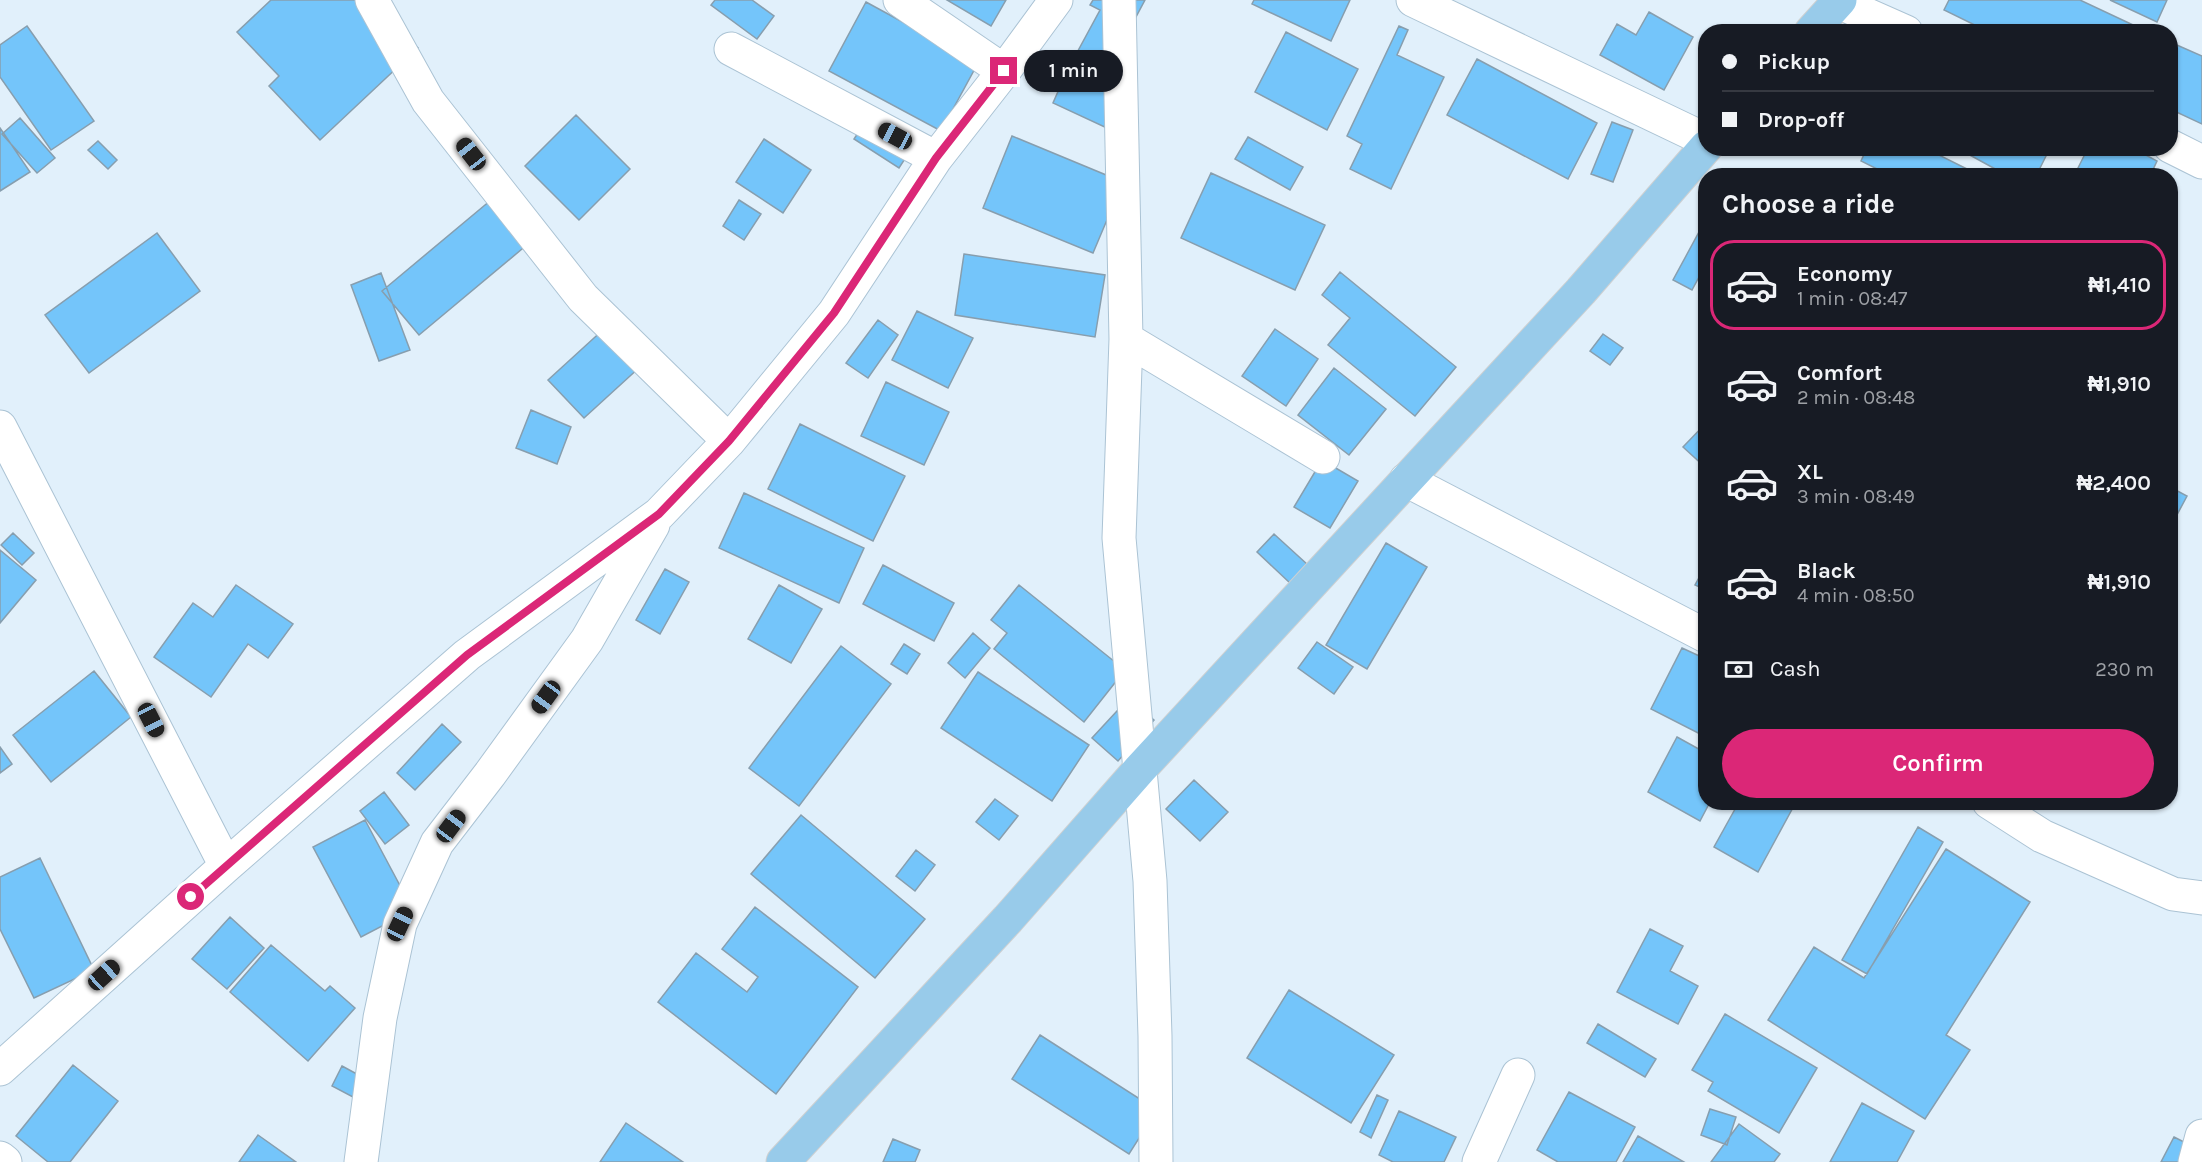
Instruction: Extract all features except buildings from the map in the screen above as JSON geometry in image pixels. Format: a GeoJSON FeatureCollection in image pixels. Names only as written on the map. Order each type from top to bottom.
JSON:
{"type":"FeatureCollection","features":[{"type":"Feature","properties":{"kind":"main road"},"geometry":{"type":"LineString","coordinates":[[1818,24],[1839,1]]}},
{"type":"Feature","properties":{"kind":"main road"},"geometry":{"type":"LineString","coordinates":[[783,1162],[1008,919],[1140,769],[1581,291],[1698,156]]}},
{"type":"Feature","properties":{"kind":"street"},"geometry":{"type":"LineString","coordinates":[[372,0],[428,100],[583,298],[729,441]]}},
{"type":"Feature","properties":{"kind":"street"},"geometry":{"type":"LineString","coordinates":[[900,0],[1004,71]]}},
{"type":"Feature","properties":{"kind":"street"},"geometry":{"type":"LineString","coordinates":[[0,1069],[226,866],[467,655],[659,514],[729,441],[834,313],[936,158],[1056,0]]}},
{"type":"Feature","properties":{"kind":"street"},"geometry":{"type":"LineString","coordinates":[[1119,0],[1126,339],[1119,538],[1150,881],[1156,1162]]}},
{"type":"Feature","properties":{"kind":"street"},"geometry":{"type":"LineString","coordinates":[[1413,0],[1698,136]]}},
{"type":"Feature","properties":{"kind":"street"},"geometry":{"type":"LineString","coordinates":[[1839,1],[1889,24]]}},
{"type":"Feature","properties":{"kind":"street"},"geometry":{"type":"LineString","coordinates":[[731,49],[936,158]]}},
{"type":"Feature","properties":{"kind":"street"},"geometry":{"type":"LineString","coordinates":[[2178,150],[2202,162]]}},
{"type":"Feature","properties":{"kind":"street"},"geometry":{"type":"LineString","coordinates":[[1126,339],[1323,457]]}},
{"type":"Feature","properties":{"kind":"street"},"geometry":{"type":"LineString","coordinates":[[0,427],[226,866]]}},
{"type":"Feature","properties":{"kind":"street"},"geometry":{"type":"LineString","coordinates":[[1406,480],[1698,632]]}},
{"type":"Feature","properties":{"kind":"street"},"geometry":{"type":"LineString","coordinates":[[361,1162],[380,1018],[400,924],[437,843],[587,640],[659,514]]}},
{"type":"Feature","properties":{"kind":"street"},"geometry":{"type":"LineString","coordinates":[[2001,810],[2042,836],[2173,894],[2202,898]]}},
{"type":"Feature","properties":{"kind":"street"},"geometry":{"type":"LineString","coordinates":[[1479,1162],[1518,1075]]}},
{"type":"Feature","properties":{"kind":"street"},"geometry":{"type":"LineString","coordinates":[[2195,1162],[2202,1136]]}},
{"type":"Feature","properties":{"kind":"street"},"geometry":{"type":"LineString","coordinates":[[0,1158],[5,1162]]}},
{"type":"Feature","properties":{"kind":"route"},"geometry":{"type":"LineString","coordinates":[[191,897],[467,655],[659,514],[729,441],[834,313],[936,158],[1004,71]]}}]}
